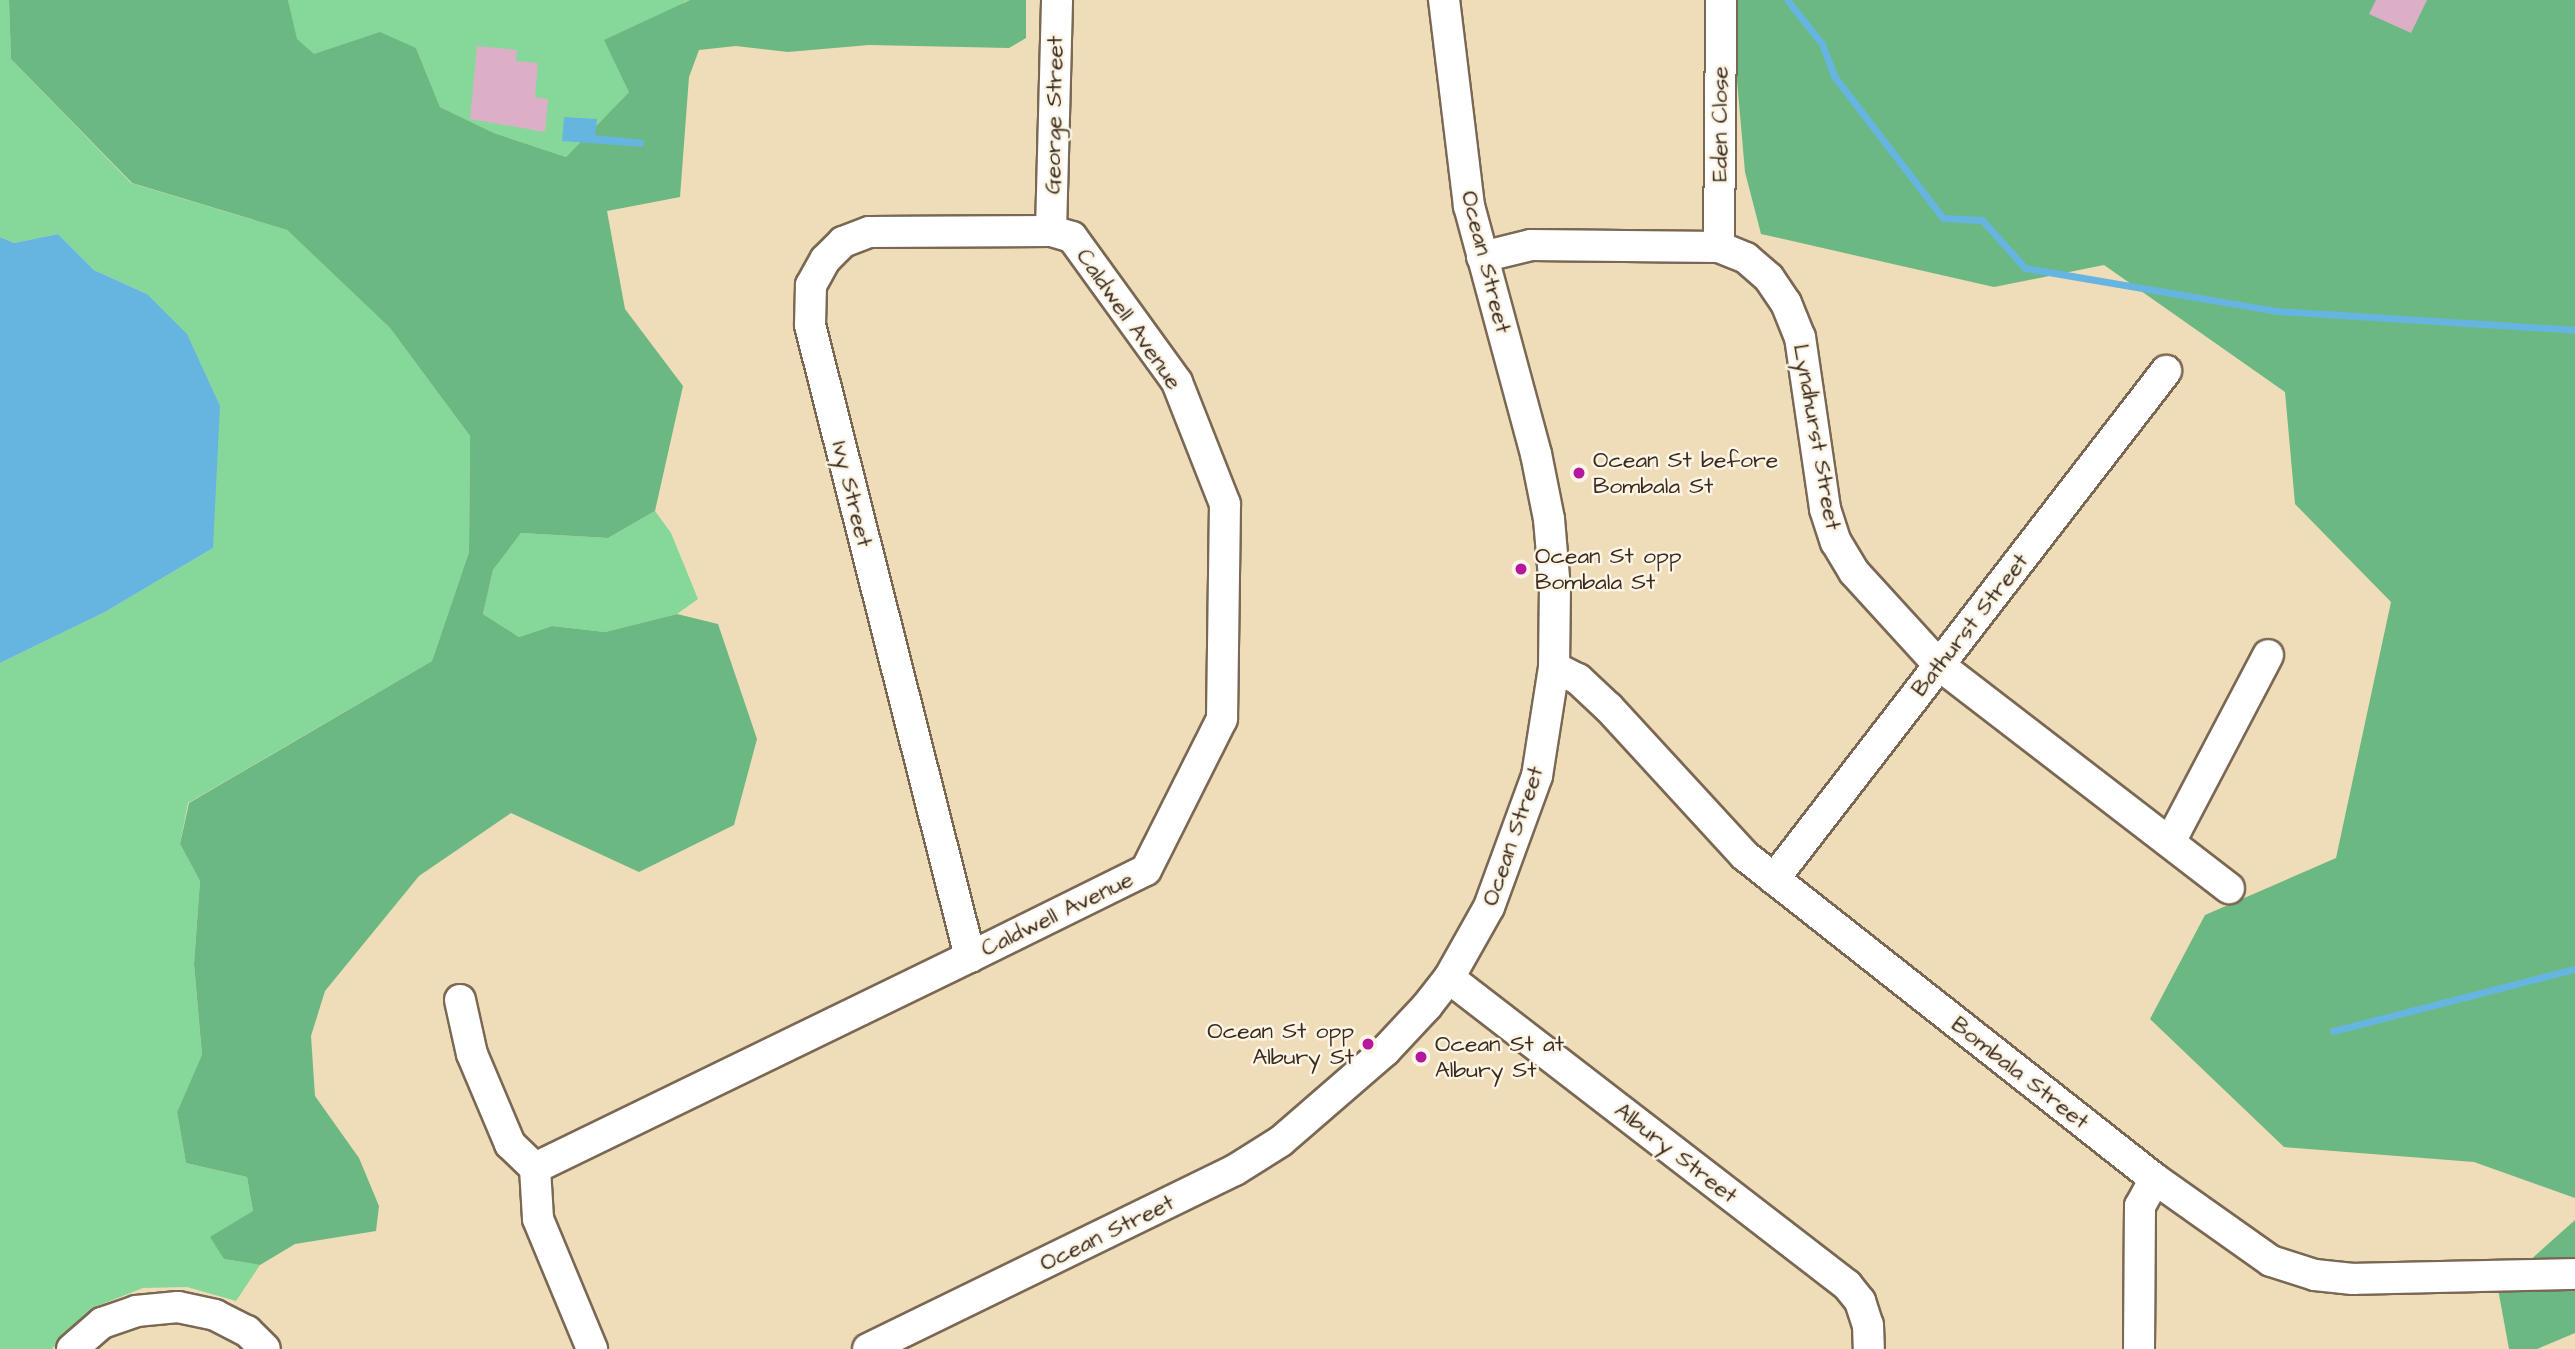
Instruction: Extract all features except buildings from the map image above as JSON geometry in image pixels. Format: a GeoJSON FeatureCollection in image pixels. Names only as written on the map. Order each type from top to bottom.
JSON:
{"type":"FeatureCollection","features":[{"type":"Feature","properties":{"kind":"street","name":"George Street"},"geometry":{"type":"LineString","coordinates":[[1051,231],[1056,0]]}},
{"type":"Feature","properties":{"kind":"street","name":"Ocean Street"},"geometry":{"type":"LineString","coordinates":[[884,1346],[1235,1170],[1281,1141],[1385,1051],[1449,978],[1489,907],[1518,834],[1537,776],[1554,667],[1555,589],[1549,519],[1482,257],[1463,164],[1444,0]]}},
{"type":"Feature","properties":{"kind":"street","name":"Eden Close"},"geometry":{"type":"LineString","coordinates":[[1719,247],[1721,0]]}},
{"type":"Feature","properties":{"kind":"street","name":"Ivy Street"},"geometry":{"type":"LineString","coordinates":[[970,957],[810,325],[811,285],[825,260],[843,242],[869,232],[1051,231]]}},
{"type":"Feature","properties":{"kind":"street","name":"Caldwell Avenue"},"geometry":{"type":"LineString","coordinates":[[535,1168],[1146,870],[1222,719],[1225,504],[1177,382],[1072,237],[1051,231]]}},
{"type":"Feature","properties":{"kind":"street","name":"Lyndhurst Street"},"geometry":{"type":"LineString","coordinates":[[1482,257],[1531,246],[1719,247],[1746,258],[1769,278],[1786,303],[1800,337],[1825,509],[1836,542],[1854,572],[1939,665],[2229,888]]}},
{"type":"Feature","properties":{"kind":"street","name":"Bathurst Street"},"geometry":{"type":"LineString","coordinates":[[1774,879],[2166,371]]}},
{"type":"Feature","properties":{"kind":"street"},"geometry":{"type":"LineString","coordinates":[[2170,842],[2268,655]]}},
{"type":"Feature","properties":{"kind":"street","name":"Bombala Street"},"geometry":{"type":"LineString","coordinates":[[1554,667],[1578,679],[1609,708],[1744,855],[2155,1179],[2271,1261],[2315,1275],[2353,1279],[2575,1274]]}},
{"type":"Feature","properties":{"kind":"street","name":"Albury Street"},"geometry":{"type":"LineString","coordinates":[[1449,978],[1847,1285],[1868,1325],[1870,1349]]}},
{"type":"Feature","properties":{"kind":"street"},"geometry":{"type":"LineString","coordinates":[[460,1000],[472,1054],[510,1144],[535,1168],[538,1219],[593,1349]]}},
{"type":"Feature","properties":{"kind":"street"},"geometry":{"type":"LineString","coordinates":[[2139,1349],[2140,1206],[2155,1179]]}},
{"type":"Feature","properties":{"kind":"street"},"geometry":{"type":"LineString","coordinates":[[72,1349],[103,1323],[136,1311],[178,1307],[215,1315],[247,1331],[265,1349]]}},
{"type":"Feature","properties":{"kind":"green space"},"geometry":{"type":"Polygon","coordinates":[[[0,0],[9,0],[11,59],[131,183],[287,230],[390,328],[470,436],[469,552],[432,661],[188,803],[180,844],[200,881],[194,964],[202,1056],[177,1112],[186,1163],[247,1177],[253,1211],[224,1259],[260,1265],[236,1301],[187,1287],[143,1288],[92,1308],[52,1349],[0,1349],[0,663],[105,612],[213,548],[147,294],[94,270],[58,234],[14,243],[0,237],[0,0]]]}},
{"type":"Feature","properties":{"kind":"green space"},"geometry":{"type":"Polygon","coordinates":[[[9,0],[288,0],[297,39],[314,54],[380,32],[416,48],[440,107],[494,133],[566,157],[629,92],[604,40],[690,0],[1026,0],[1026,38],[1009,48],[869,45],[788,52],[736,46],[699,50],[689,77],[680,197],[607,211],[625,309],[683,386],[655,511],[608,538],[521,533],[493,570],[483,614],[519,637],[552,626],[605,632],[677,614],[718,624],[757,739],[734,825],[639,872],[511,813],[419,876],[325,991],[311,1036],[315,1096],[359,1158],[379,1206],[376,1231],[295,1244],[260,1265],[224,1259],[210,1237],[253,1211],[247,1177],[186,1163],[177,1112],[202,1055],[194,964],[200,881],[180,844],[189,803],[432,661],[469,552],[470,436],[390,328],[287,230],[132,183],[11,59],[9,0]]]}},
{"type":"Feature","properties":{"kind":"green space"},"geometry":{"type":"Polygon","coordinates":[[[288,0],[690,0],[684,2],[629,92],[566,157],[494,133],[440,107],[416,48],[343,46],[314,55],[296,39],[288,0]]]}},
{"type":"Feature","properties":{"kind":"green space"},"geometry":{"type":"Polygon","coordinates":[[[1730,0],[2575,0],[2575,1198],[2474,1162],[2284,1147],[2150,1019],[2205,915],[2336,858],[2391,602],[2295,504],[2285,392],[2104,265],[1994,287],[1761,234],[1745,172],[1730,0]]]}},
{"type":"Feature","properties":{"kind":"green space"},"geometry":{"type":"Polygon","coordinates":[[[655,511],[671,533],[698,599],[677,614],[605,632],[552,626],[519,637],[483,614],[493,570],[521,533],[608,538],[655,511]]]}},
{"type":"Feature","properties":{"kind":"green space"},"geometry":{"type":"Polygon","coordinates":[[[2575,1220],[2575,1333],[2537,1349],[2509,1349],[2498,1289],[2575,1220]]]}},
{"type":"Feature","properties":{"kind":"water"},"geometry":{"type":"Polygon","coordinates":[[[564,117],[597,119],[595,135],[644,140],[643,147],[562,141],[564,117]]]}},
{"type":"Feature","properties":{"kind":"water"},"geometry":{"type":"Polygon","coordinates":[[[58,234],[94,270],[147,294],[187,334],[220,406],[213,548],[105,612],[0,663],[0,237],[14,243],[58,234]]]}},
{"type":"Feature","properties":{"kind":"waterway"},"geometry":{"type":"LineString","coordinates":[[1788,1],[1822,44],[1834,76],[1943,218],[1982,220],[2025,268],[2277,311],[2575,330]]}},
{"type":"Feature","properties":{"kind":"waterway"},"geometry":{"type":"LineString","coordinates":[[2333,1031],[2575,969]]}},
{"type":"Feature","properties":{"kind":"place","name":"Ocean St before Bombala St"},"geometry":{"type":"Point","coordinates":[1579,473]}},
{"type":"Feature","properties":{"kind":"place","name":"Ocean St opp Bombala St"},"geometry":{"type":"Point","coordinates":[1521,569]}},
{"type":"Feature","properties":{"kind":"place","name":"Ocean St opp Albury St"},"geometry":{"type":"Point","coordinates":[1368,1044]}},
{"type":"Feature","properties":{"kind":"place","name":"Ocean St at Albury St"},"geometry":{"type":"Point","coordinates":[1421,1057]}}]}
